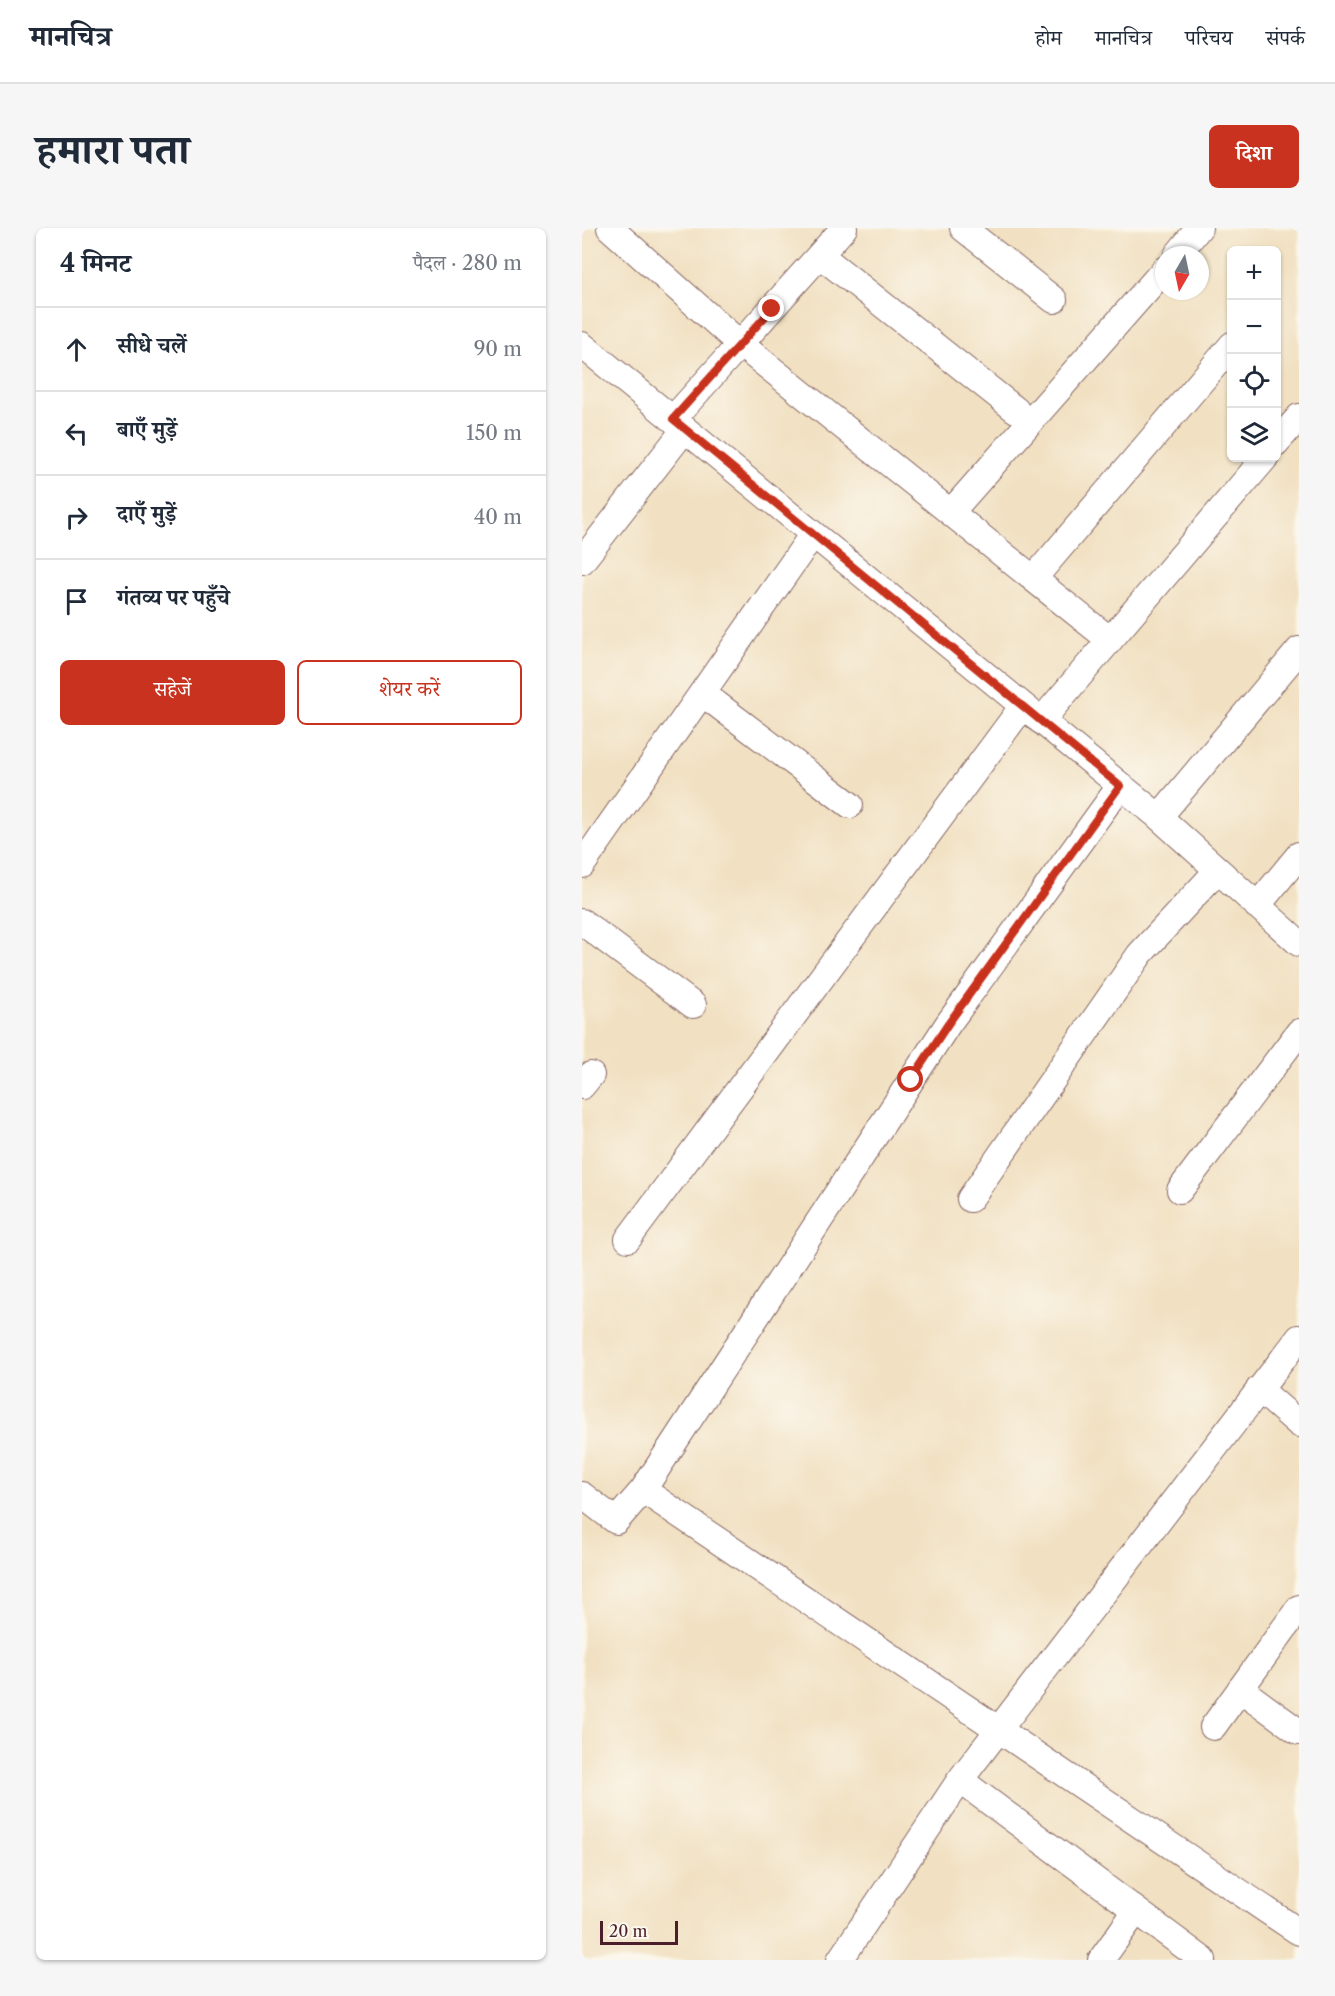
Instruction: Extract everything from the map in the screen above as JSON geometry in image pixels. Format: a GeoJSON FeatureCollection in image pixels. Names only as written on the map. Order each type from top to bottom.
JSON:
{"type":"FeatureCollection","features":[{"type":"Feature","properties":{"kind":"street"},"geometry":{"type":"LineString","coordinates":[[610,228],[740,344],[1110,640]]}},
{"type":"Feature","properties":{"kind":"street"},"geometry":{"type":"LineString","coordinates":[[582,561],[679,424],[740,344],[844,228]]}},
{"type":"Feature","properties":{"kind":"street"},"geometry":{"type":"LineString","coordinates":[[963,228],[1054,300]]}},
{"type":"Feature","properties":{"kind":"street"},"geometry":{"type":"LineString","coordinates":[[1184,246],[1199,228]]}},
{"type":"Feature","properties":{"kind":"street"},"geometry":{"type":"LineString","coordinates":[[820,255],[1016,410]]}},
{"type":"Feature","properties":{"kind":"street"},"geometry":{"type":"LineString","coordinates":[[951,512],[1155,280]]}},
{"type":"Feature","properties":{"kind":"street"},"geometry":{"type":"LineString","coordinates":[[582,345],[1159,817],[1299,943]]}},
{"type":"Feature","properties":{"kind":"street"},"geometry":{"type":"LineString","coordinates":[[1034,578],[1227,351]]}},
{"type":"Feature","properties":{"kind":"street"},"geometry":{"type":"LineString","coordinates":[[1281,437],[1299,417]]}},
{"type":"Feature","properties":{"kind":"street"},"geometry":{"type":"LineString","coordinates":[[628,1239],[1032,713],[1110,640],[1262,462]]}},
{"type":"Feature","properties":{"kind":"street"},"geometry":{"type":"LineString","coordinates":[[582,865],[813,534]]}},
{"type":"Feature","properties":{"kind":"street"},"geometry":{"type":"LineString","coordinates":[[1159,817],[1299,650]]}},
{"type":"Feature","properties":{"kind":"street"},"geometry":{"type":"LineString","coordinates":[[702,693],[850,805]]}},
{"type":"Feature","properties":{"kind":"street"},"geometry":{"type":"LineString","coordinates":[[582,1495],[616,1521],[643,1490],[948,1024],[1120,786]]}},
{"type":"Feature","properties":{"kind":"street"},"geometry":{"type":"LineString","coordinates":[[1257,906],[1299,855]]}},
{"type":"Feature","properties":{"kind":"street"},"geometry":{"type":"LineString","coordinates":[[970,1199],[1140,954],[1218,870]]}},
{"type":"Feature","properties":{"kind":"street"},"geometry":{"type":"LineString","coordinates":[[582,922],[693,1005]]}},
{"type":"Feature","properties":{"kind":"street"},"geometry":{"type":"LineString","coordinates":[[1180,1190],[1299,1032]]}},
{"type":"Feature","properties":{"kind":"street"},"geometry":{"type":"LineString","coordinates":[[840,1960],[960,1780],[1299,1338]]}},
{"type":"Feature","properties":{"kind":"street"},"geometry":{"type":"LineString","coordinates":[[1259,1389],[1299,1424]]}},
{"type":"Feature","properties":{"kind":"street"},"geometry":{"type":"LineString","coordinates":[[643,1490],[1299,1932]]}},
{"type":"Feature","properties":{"kind":"street"},"geometry":{"type":"LineString","coordinates":[[1213,1727],[1299,1608]]}},
{"type":"Feature","properties":{"kind":"street"},"geometry":{"type":"LineString","coordinates":[[1240,1689],[1299,1732]]}},
{"type":"Feature","properties":{"kind":"street"},"geometry":{"type":"LineString","coordinates":[[960,1780],[1203,1960]]}},
{"type":"Feature","properties":{"kind":"street"},"geometry":{"type":"LineString","coordinates":[[1101,1960],[1136,1911]]}},
{"type":"Feature","properties":{"kind":"route"},"geometry":{"type":"LineString","coordinates":[[772,309],[673,419],[1120,786],[948,1024],[911,1080]]}}]}
